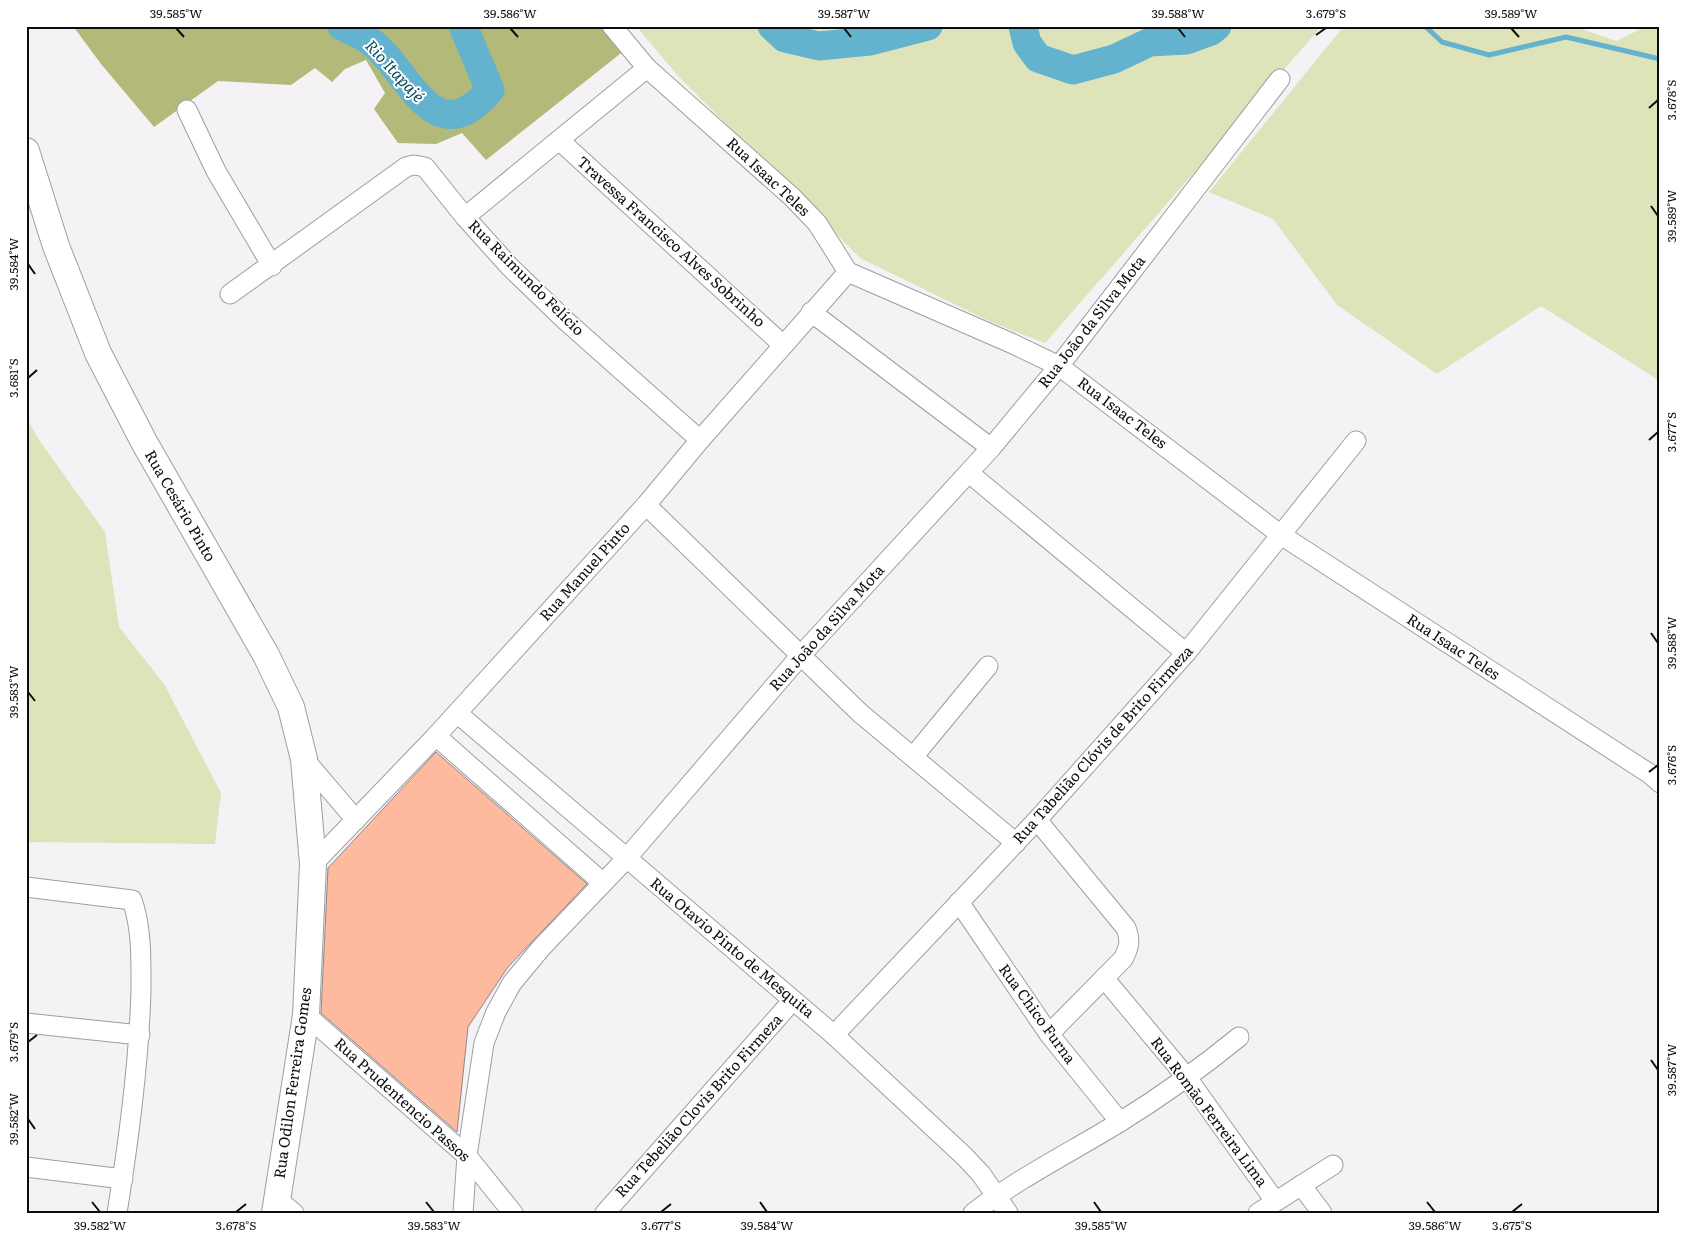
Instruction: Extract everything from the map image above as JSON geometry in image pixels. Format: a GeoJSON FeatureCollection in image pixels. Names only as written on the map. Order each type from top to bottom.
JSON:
{"type":"FeatureCollection","features":[{"type":"Feature","properties":{"kind":"street","name":"Rua Isaac Teles"},"geometry":{"type":"LineString","coordinates":[[612,26],[647,68],[792,196],[817,223],[848,272],[1059,366],[1281,535],[1650,774],[1660,783]]}},
{"type":"Feature","properties":{"kind":"street"},"geometry":{"type":"LineString","coordinates":[[465,217],[647,68]]}},
{"type":"Feature","properties":{"kind":"street","name":"Rua João da Silva Mota"},"geometry":{"type":"LineString","coordinates":[[463,1213],[467,1156],[484,1043],[496,1012],[512,983],[626,859],[802,654],[991,448],[1059,366],[1280,79]]}},
{"type":"Feature","properties":{"kind":"street"},"geometry":{"type":"LineString","coordinates":[[187,110],[216,171],[272,266]]}},
{"type":"Feature","properties":{"kind":"street","name":"Travessa Francisco Alves Sobrinho"},"geometry":{"type":"LineString","coordinates":[[559,140],[783,345]]}},
{"type":"Feature","properties":{"kind":"street","name":"Rua Cesário Pinto"},"geometry":{"type":"LineString","coordinates":[[26,151],[56,246],[98,353],[144,442],[266,655],[291,708],[304,759],[313,864]]}},
{"type":"Feature","properties":{"kind":"street","name":"Rua Raimundo Felício"},"geometry":{"type":"LineString","coordinates":[[230,294],[272,266],[406,167],[414,165],[425,167],[465,217],[510,267],[566,322],[700,440]]}},
{"type":"Feature","properties":{"kind":"street","name":"Rua Manuel Pinto"},"geometry":{"type":"LineString","coordinates":[[313,864],[436,736],[646,505],[700,440],[848,272]]}},
{"type":"Feature","properties":{"kind":"street"},"geometry":{"type":"LineString","coordinates":[[811,312],[991,448]]}},
{"type":"Feature","properties":{"kind":"street","name":"Rua Tabelião Clóvis de Brito Firmeza"},"geometry":{"type":"LineString","coordinates":[[834,1035],[1016,843],[1186,653],[1356,441]]}},
{"type":"Feature","properties":{"kind":"street"},"geometry":{"type":"LineString","coordinates":[[969,473],[1186,653]]}},
{"type":"Feature","properties":{"kind":"street"},"geometry":{"type":"LineString","coordinates":[[646,505],[860,712],[1016,843]]}},
{"type":"Feature","properties":{"kind":"street"},"geometry":{"type":"LineString","coordinates":[[913,757],[988,666]]}},
{"type":"Feature","properties":{"kind":"street","name":"Rua Otavio Pinto de Mesquita"},"geometry":{"type":"LineString","coordinates":[[457,713],[834,1035],[964,1156],[997,1195],[1008,1213]]}},
{"type":"Feature","properties":{"kind":"street"},"geometry":{"type":"LineString","coordinates":[[436,736],[604,883]]}},
{"type":"Feature","properties":{"kind":"street"},"geometry":{"type":"LineString","coordinates":[[304,759],[356,820]]}},
{"type":"Feature","properties":{"kind":"street"},"geometry":{"type":"LineString","coordinates":[[1037,820],[1126,928],[1130,938],[1129,948],[1104,978],[1049,1034]]}},
{"type":"Feature","properties":{"kind":"street","name":"Rua Odilon Ferreira Gomes"},"geometry":{"type":"LineString","coordinates":[[282,1208],[306,1015],[313,864]]}},
{"type":"Feature","properties":{"kind":"street"},"geometry":{"type":"LineString","coordinates":[[26,887],[132,900],[136,910],[140,952],[140,1035],[123,1180],[117,1213]]}},
{"type":"Feature","properties":{"kind":"street","name":"Rua Chico Furna"},"geometry":{"type":"LineString","coordinates":[[959,902],[1049,1034],[1120,1122]]}},
{"type":"Feature","properties":{"kind":"street","name":"Rua Romão Ferreira Lima"},"geometry":{"type":"LineString","coordinates":[[1104,978],[1188,1079],[1275,1201]]}},
{"type":"Feature","properties":{"kind":"street","name":"Rua Tebelião Clovis Brito Firmeza"},"geometry":{"type":"LineString","coordinates":[[605,1213],[793,1000]]}},
{"type":"Feature","properties":{"kind":"street","name":"Rua Prudentencio Passos"},"geometry":{"type":"LineString","coordinates":[[306,1015],[467,1156],[513,1213]]}},
{"type":"Feature","properties":{"kind":"street"},"geometry":{"type":"LineString","coordinates":[[26,1023],[140,1035]]}},
{"type":"Feature","properties":{"kind":"street"},"geometry":{"type":"LineString","coordinates":[[973,1213],[997,1195],[1188,1079],[1239,1038]]}},
{"type":"Feature","properties":{"kind":"street"},"geometry":{"type":"LineString","coordinates":[[1258,1213],[1333,1165]]}},
{"type":"Feature","properties":{"kind":"street"},"geometry":{"type":"LineString","coordinates":[[26,1167],[123,1180]]}},
{"type":"Feature","properties":{"kind":"street"},"geometry":{"type":"LineString","coordinates":[[1301,1185],[1322,1213]]}},
{"type":"Feature","properties":{"kind":"green space"},"geometry":{"type":"Polygon","coordinates":[[[73,26],[606,26],[625,50],[486,160],[462,133],[436,144],[398,143],[374,109],[385,93],[366,60],[345,69],[332,82],[315,68],[291,85],[218,81],[154,127],[101,64],[73,26]]]}},
{"type":"Feature","properties":{"kind":"green space"},"geometry":{"type":"Polygon","coordinates":[[[636,26],[1322,26],[1045,343],[991,322],[860,258],[679,77],[636,26]]]}},
{"type":"Feature","properties":{"kind":"green space"},"geometry":{"type":"Polygon","coordinates":[[[1344,26],[1574,26],[1616,41],[1647,26],[1660,26],[1660,381],[1541,306],[1437,374],[1337,305],[1273,219],[1209,192],[1344,26]]]}},
{"type":"Feature","properties":{"kind":"green space"},"geometry":{"type":"Polygon","coordinates":[[[26,417],[39,440],[105,532],[119,627],[164,684],[221,793],[215,844],[26,842],[26,417]]]}},
{"type":"Feature","properties":{"kind":"building"},"geometry":{"type":"Polygon","coordinates":[[[436,752],[587,884],[508,967],[468,1027],[457,1132],[321,1013],[328,868],[436,752]]]}},
{"type":"Feature","properties":{"kind":"waterway","name":"Rio Itapajé"},"geometry":{"type":"LineString","coordinates":[[342,26],[370,41],[384,54],[423,101],[437,111],[453,115],[470,108],[490,90],[463,26]]}},
{"type":"Feature","properties":{"kind":"waterway","name":"Rio Itapajé"},"geometry":{"type":"LineString","coordinates":[[772,26],[785,38],[819,46],[870,41],[928,26]]}},
{"type":"Feature","properties":{"kind":"waterway","name":"Rio Itapajé"},"geometry":{"type":"LineString","coordinates":[[1023,26],[1027,43],[1038,58],[1073,70],[1114,59],[1150,42],[1186,40],[1211,31],[1217,26]]}},
{"type":"Feature","properties":{"kind":"waterway","name":"Rio Itapajé"},"geometry":{"type":"LineString","coordinates":[[1425,26],[1442,42],[1489,55],[1566,37],[1660,59]]}}]}
